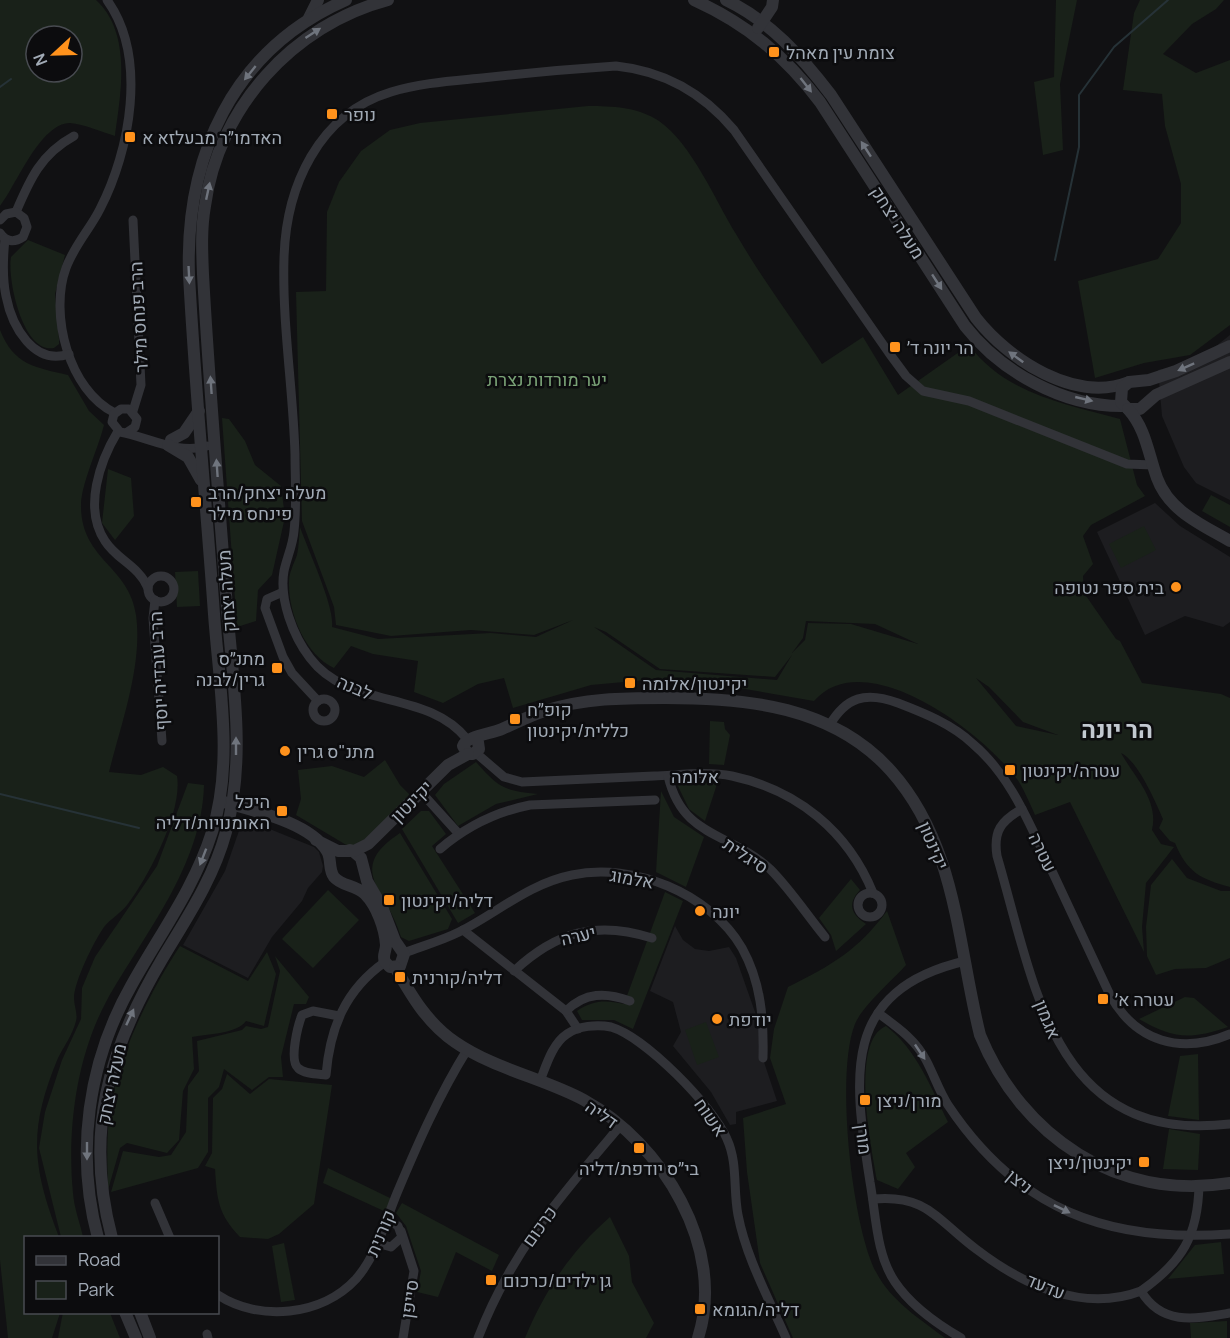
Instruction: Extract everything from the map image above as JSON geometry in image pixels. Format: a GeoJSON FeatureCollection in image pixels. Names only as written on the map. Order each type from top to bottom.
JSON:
{"type":"FeatureCollection","features":[{"type":"Feature","properties":{"kind":"street"},"geometry":{"type":"LineString","coordinates":[[107,0],[119,20],[128,50],[128,120],[124,148],[110,188],[65,270],[60,306],[69,354],[88,390],[102,406],[115,413]]}},
{"type":"Feature","properties":{"kind":"street"},"geometry":{"type":"LineString","coordinates":[[308,21],[318,0]]}},
{"type":"Feature","properties":{"kind":"street","name":"מעלה יצחק"},"geometry":{"type":"LineString","coordinates":[[112,1236],[104,1203],[100,1157],[104,1103],[114,1057],[134,1008],[207,882],[226,834],[232,805],[236,724],[202,247],[205,205],[212,173],[227,134],[258,84],[290,51],[344,16],[388,0]]}},
{"type":"Feature","properties":{"kind":"street","name":"מעלה יצחק"},"geometry":{"type":"LineString","coordinates":[[694,0],[724,14],[754,33],[788,63],[820,102],[965,326],[981,344],[1010,369],[1032,382],[1082,399],[1126,408]]}},
{"type":"Feature","properties":{"kind":"street","name":"מעלה יצחק"},"geometry":{"type":"LineString","coordinates":[[726,0],[762,22],[797,53],[831,94],[976,318],[999,344],[1027,365],[1077,384],[1106,389],[1176,371],[1230,346]]}},
{"type":"Feature","properties":{"kind":"street"},"geometry":{"type":"LineString","coordinates":[[754,33],[773,0]]}},
{"type":"Feature","properties":{"kind":"street"},"geometry":{"type":"LineString","coordinates":[[338,2],[344,16]]}},
{"type":"Feature","properties":{"kind":"street","name":"מעלה יצחק"},"geometry":{"type":"LineString","coordinates":[[98,1236],[90,1205],[87,1157],[91,1101],[101,1053],[130,987],[195,876],[213,830],[219,801],[222,735],[199,411],[189,238],[191,203],[211,135],[242,83],[269,51],[308,21],[338,2]]}},
{"type":"Feature","properties":{"kind":"street"},"geometry":{"type":"LineString","coordinates":[[318,701],[288,667],[267,614],[267,599],[283,592],[285,568],[293,541],[294,429],[284,259],[292,195],[318,144],[340,119],[372,99],[423,84],[616,66],[636,68],[672,80],[709,103],[734,130],[888,353],[906,376],[923,391],[969,401],[1128,464],[1153,464]]}},
{"type":"Feature","properties":{"kind":"street"},"geometry":{"type":"LineString","coordinates":[[16,212],[41,161],[55,147],[74,136]]}},
{"type":"Feature","properties":{"kind":"street"},"geometry":{"type":"LineString","coordinates":[[0,220],[6,214],[16,212],[24,218],[26,232],[18,240],[3,236],[6,296],[16,325],[24,338],[40,354],[59,357],[69,354]]}},
{"type":"Feature","properties":{"kind":"street","name":"הרב פנחס מילר"},"geometry":{"type":"LineString","coordinates":[[133,220],[141,385],[133,411]]}},
{"type":"Feature","properties":{"kind":"street"},"geometry":{"type":"LineString","coordinates":[[1126,408],[1140,410],[1156,395],[1230,362]]}},
{"type":"Feature","properties":{"kind":"street"},"geometry":{"type":"LineString","coordinates":[[1153,464],[1147,388],[1134,382],[1120,393],[1126,408],[1140,424],[1153,464],[1162,489],[1176,507],[1230,541]]}},
{"type":"Feature","properties":{"kind":"street"},"geometry":{"type":"LineString","coordinates":[[205,487],[188,457],[170,443],[153,435],[137,421],[133,411],[125,408],[115,413],[112,422],[122,432],[170,443],[215,444]]}},
{"type":"Feature","properties":{"kind":"street"},"geometry":{"type":"LineString","coordinates":[[170,443],[184,432],[199,411]]}},
{"type":"Feature","properties":{"kind":"street"},"geometry":{"type":"LineString","coordinates":[[122,432],[135,428],[137,421]]}},
{"type":"Feature","properties":{"kind":"street","name":"הרב עובדיה יוסף"},"geometry":{"type":"LineString","coordinates":[[122,432],[108,447],[99,474],[95,505],[105,541],[135,568],[148,588]]}},
{"type":"Feature","properties":{"kind":"street","name":"הרב עובדיה יוסף"},"geometry":{"type":"LineString","coordinates":[[135,568],[159,576]]}},
{"type":"Feature","properties":{"kind":"street"},"geometry":{"type":"LineString","coordinates":[[159,576],[170,580],[174,592],[165,601],[155,600],[148,588],[151,580],[159,576]]}},
{"type":"Feature","properties":{"kind":"street","name":"לבנה"},"geometry":{"type":"LineString","coordinates":[[283,592],[303,647],[326,675],[370,695],[410,704],[437,714],[454,725],[471,746]]}},
{"type":"Feature","properties":{"kind":"street","name":"הרב עובדיה יוסף"},"geometry":{"type":"LineString","coordinates":[[155,600],[153,618],[162,741]]}},
{"type":"Feature","properties":{"kind":"street","name":"יקינטון"},"geometry":{"type":"LineString","coordinates":[[346,850],[360,848],[375,837],[420,791],[471,746],[492,733],[544,711],[589,701],[622,698],[742,701],[786,709],[841,731],[878,758],[907,791],[922,815],[944,864],[978,1025],[989,1057],[1013,1097],[1044,1130],[1066,1146],[1108,1170],[1151,1182],[1199,1185],[1230,1183]]}},
{"type":"Feature","properties":{"kind":"street","name":"עטרה"},"geometry":{"type":"LineString","coordinates":[[829,726],[838,710],[858,698],[892,701],[925,713],[973,743],[1008,784],[1022,809],[1110,994],[1128,1020],[1156,1038],[1174,1044],[1189,1046],[1230,1034]]}},
{"type":"Feature","properties":{"kind":"street","name":"אלומה"},"geometry":{"type":"LineString","coordinates":[[471,746],[504,777],[522,782],[730,776],[767,788],[805,806],[832,828],[847,844],[873,893]]}},
{"type":"Feature","properties":{"kind":"street","name":"סיגלית"},"geometry":{"type":"LineString","coordinates":[[668,776],[676,801],[689,819],[746,851],[771,870],[825,937]]}},
{"type":"Feature","properties":{"kind":"street"},"geometry":{"type":"LineString","coordinates":[[420,791],[458,833]]}},
{"type":"Feature","properties":{"kind":"street"},"geometry":{"type":"LineString","coordinates":[[440,849],[458,833],[491,816],[530,805],[655,800]]}},
{"type":"Feature","properties":{"kind":"street"},"geometry":{"type":"LineString","coordinates":[[219,801],[279,819],[338,851],[346,850],[358,854],[364,865],[367,881],[382,907],[396,950]]}},
{"type":"Feature","properties":{"kind":"street","name":"אגמון"},"geometry":{"type":"LineString","coordinates":[[1022,809],[1001,824],[995,842],[997,856],[1040,1003],[1063,1052],[1091,1085],[1110,1100],[1147,1120],[1186,1127],[1230,1124]]}},
{"type":"Feature","properties":{"kind":"street","name":"יקינטון"},"geometry":{"type":"LineString","coordinates":[[364,865],[375,837]]}},
{"type":"Feature","properties":{"kind":"street"},"geometry":{"type":"LineString","coordinates":[[315,840],[326,850],[333,876],[359,889],[373,905],[385,937],[404,961],[390,965],[361,981],[339,1016],[328,1048],[326,1075],[298,1069],[294,1056],[302,1015],[313,1011],[339,1016]]}},
{"type":"Feature","properties":{"kind":"street"},"geometry":{"type":"LineString","coordinates":[[330,866],[334,856],[346,850]]}},
{"type":"Feature","properties":{"kind":"street"},"geometry":{"type":"LineString","coordinates":[[346,884],[356,881],[364,865]]}},
{"type":"Feature","properties":{"kind":"street","name":"אלמוג"},"geometry":{"type":"LineString","coordinates":[[396,950],[463,930],[530,889],[573,874],[614,873],[656,881],[694,900],[731,932],[742,948],[759,989],[764,1031],[764,1058]]}},
{"type":"Feature","properties":{"kind":"street","name":"יערה"},"geometry":{"type":"LineString","coordinates":[[514,970],[534,953],[565,936],[603,929],[652,938]]}},
{"type":"Feature","properties":{"kind":"street"},"geometry":{"type":"LineString","coordinates":[[463,930],[566,1011],[578,1029],[566,1035],[557,1044],[540,1081]]}},
{"type":"Feature","properties":{"kind":"street"},"geometry":{"type":"LineString","coordinates":[[390,965],[383,956],[396,950]]}},
{"type":"Feature","properties":{"kind":"street","name":"מורן"},"geometry":{"type":"LineString","coordinates":[[961,1338],[922,1311],[896,1284],[884,1259],[862,1128],[859,1068],[866,1038],[878,1013],[897,991],[923,974],[965,961]]}},
{"type":"Feature","properties":{"kind":"street","name":"דליה"},"geometry":{"type":"LineString","coordinates":[[390,965],[421,1009],[453,1041],[467,1050],[583,1100],[620,1126],[663,1169],[689,1220],[704,1273],[706,1293],[698,1338]]}},
{"type":"Feature","properties":{"kind":"street"},"geometry":{"type":"LineString","coordinates":[[566,1011],[581,999],[594,995],[607,995],[630,1001]]}},
{"type":"Feature","properties":{"kind":"street","name":"ניצן"},"geometry":{"type":"LineString","coordinates":[[878,1013],[904,1032],[919,1049],[947,1103],[977,1143],[1019,1182],[1042,1199],[1088,1220],[1135,1233],[1191,1237],[1230,1234]]}},
{"type":"Feature","properties":{"kind":"street","name":"אשוח"},"geometry":{"type":"LineString","coordinates":[[578,1029],[609,1027],[637,1042],[682,1081],[718,1123],[731,1149],[737,1215],[742,1233],[786,1338]]}},
{"type":"Feature","properties":{"kind":"street","name":"קורנית"},"geometry":{"type":"LineString","coordinates":[[219,1296],[244,1308],[280,1312],[314,1306],[342,1292],[355,1279],[377,1243],[431,1111],[467,1050]]}},
{"type":"Feature","properties":{"kind":"street","name":"כרכום"},"geometry":{"type":"LineString","coordinates":[[478,1338],[503,1279],[522,1248],[542,1219],[620,1126]]}},
{"type":"Feature","properties":{"kind":"street"},"geometry":{"type":"LineString","coordinates":[[1199,1185],[1198,1217],[1191,1237],[1172,1267],[1142,1291],[1149,1304],[1167,1315],[1189,1317],[1230,1313]]}},
{"type":"Feature","properties":{"kind":"street","name":"עדעד"},"geometry":{"type":"LineString","coordinates":[[873,1199],[894,1197],[919,1204],[977,1251],[1053,1292],[1081,1299],[1107,1300],[1142,1291]]}},
{"type":"Feature","properties":{"kind":"street"},"geometry":{"type":"LineString","coordinates":[[155,1203],[169,1236]]}},
{"type":"Feature","properties":{"kind":"street","name":"סייפן"},"geometry":{"type":"LineString","coordinates":[[387,1218],[401,1231],[412,1261],[413,1282],[404,1338]]}},
{"type":"Feature","properties":{"kind":"street"},"geometry":{"type":"LineString","coordinates":[[391,1247],[400,1242],[401,1231]]}},
{"type":"Feature","properties":{"kind":"street","name":"סייפן"},"geometry":{"type":"LineString","coordinates":[[377,1243],[406,1252],[412,1261]]}},
{"type":"Feature","properties":{"kind":"street"},"geometry":{"type":"LineString","coordinates":[[126,1314],[136,1338]]}},
{"type":"Feature","properties":{"kind":"street"},"geometry":{"type":"LineString","coordinates":[[141,1314],[150,1338]]}},
{"type":"Feature","properties":{"kind":"shaded area"},"geometry":{"type":"Polygon","coordinates":[[[1230,335],[1230,500],[1196,483],[1184,467],[1162,416],[1158,370],[1196,362],[1230,335]]]}},
{"type":"Feature","properties":{"kind":"shaded area","name":"בית ספר נטופה"},"geometry":{"type":"Polygon","coordinates":[[[1155,503],[1180,526],[1230,557],[1230,622],[1223,627],[1185,616],[1145,635],[1097,532],[1155,503]]]}},
{"type":"Feature","properties":{"kind":"shaded area"},"geometry":{"type":"Polygon","coordinates":[[[255,823],[314,847],[319,852],[323,866],[322,872],[308,888],[302,901],[272,937],[248,978],[183,945],[225,871],[241,825],[255,823]]]}},
{"type":"Feature","properties":{"kind":"shaded area","name":"יודפת"},"geometry":{"type":"Polygon","coordinates":[[[675,926],[683,940],[695,949],[709,951],[729,947],[736,958],[761,1029],[761,1053],[777,1101],[736,1112],[736,1124],[730,1125],[711,1092],[673,1046],[681,1032],[673,1002],[650,991],[675,926]]]}},
{"type":"Feature","properties":{"kind":"green space"},"geometry":{"type":"Polygon","coordinates":[[[0,0],[96,0],[115,29],[119,46],[121,83],[115,136],[87,126],[70,123],[59,126],[39,144],[0,206],[0,0]]]}},
{"type":"Feature","properties":{"kind":"green space"},"geometry":{"type":"Polygon","coordinates":[[[1056,0],[1077,0],[1060,84],[1063,150],[1043,155],[1034,82],[1054,77],[1056,0]]]}},
{"type":"Feature","properties":{"kind":"green space"},"geometry":{"type":"Polygon","coordinates":[[[1140,0],[1224,0],[1216,9],[1192,24],[1163,54],[1196,73],[1230,60],[1230,325],[1190,355],[1144,363],[1095,378],[1078,281],[1158,259],[1181,223],[1181,184],[1165,126],[1162,94],[1123,90],[1134,13],[1140,0]]]}},
{"type":"Feature","properties":{"kind":"green space","name":"יער מורדות נצרת"},"geometry":{"type":"Polygon","coordinates":[[[588,106],[625,108],[651,116],[671,131],[692,158],[746,251],[822,364],[863,337],[898,395],[969,345],[984,362],[1018,386],[1058,402],[1120,419],[1137,485],[1145,496],[1091,525],[1083,536],[1093,564],[1083,576],[1084,593],[1116,639],[1120,641],[1142,683],[1221,694],[1230,698],[1230,887],[1210,881],[1196,873],[1184,861],[1175,843],[1170,841],[1159,828],[1163,819],[1140,773],[1134,764],[1121,753],[1149,799],[1153,819],[1152,830],[1161,844],[1174,847],[1146,883],[1142,927],[1144,952],[1070,802],[1035,815],[1019,782],[1003,762],[980,741],[923,701],[893,688],[863,682],[836,686],[814,701],[722,685],[646,680],[591,685],[513,708],[504,678],[478,684],[443,703],[414,692],[418,661],[373,654],[351,646],[334,668],[324,662],[307,643],[300,631],[289,594],[289,578],[297,555],[300,527],[325,593],[332,618],[332,627],[378,639],[491,633],[536,637],[573,620],[534,635],[471,630],[391,636],[336,625],[334,607],[302,521],[296,292],[326,291],[327,212],[339,182],[361,151],[390,130],[420,123],[588,106]],[[806,621],[803,638],[792,653],[805,640],[808,623],[851,624],[918,644],[875,624],[806,621]],[[594,627],[656,670],[777,680],[792,655],[775,677],[660,669],[606,632],[594,627]],[[976,678],[1016,726],[1058,735],[1023,722],[989,687],[976,678]]]}},
{"type":"Feature","properties":{"kind":"green space"},"geometry":{"type":"Polygon","coordinates":[[[28,240],[65,255],[55,294],[59,344],[54,348],[43,347],[34,339],[19,313],[15,297],[10,267],[11,257],[28,240]]]}},
{"type":"Feature","properties":{"kind":"green space"},"geometry":{"type":"Polygon","coordinates":[[[0,330],[12,351],[26,363],[68,375],[89,411],[104,425],[82,495],[83,523],[96,551],[124,584],[132,598],[137,634],[130,694],[109,772],[141,775],[163,767],[177,776],[177,790],[175,807],[154,862],[127,905],[104,927],[81,972],[74,998],[77,1016],[75,1026],[58,1058],[42,1106],[37,1148],[39,1168],[43,1189],[59,1236],[24,1236],[24,1314],[60,1314],[52,1338],[8,1338],[0,1260],[0,330]]]}},
{"type":"Feature","properties":{"kind":"green space"},"geometry":{"type":"Polygon","coordinates":[[[222,418],[229,419],[245,441],[255,465],[281,486],[285,517],[272,575],[258,590],[256,621],[237,627],[222,418]]]}},
{"type":"Feature","properties":{"kind":"green space"},"geometry":{"type":"Polygon","coordinates":[[[108,469],[131,478],[134,516],[115,540],[102,523],[108,469]]]}},
{"type":"Feature","properties":{"kind":"green space"},"geometry":{"type":"Polygon","coordinates":[[[1211,495],[1230,505],[1230,527],[1202,511],[1211,495]]]}},
{"type":"Feature","properties":{"kind":"green space"},"geometry":{"type":"Polygon","coordinates":[[[1144,526],[1156,550],[1121,568],[1109,544],[1144,526]]]}},
{"type":"Feature","properties":{"kind":"green space"},"geometry":{"type":"Polygon","coordinates":[[[198,571],[200,606],[177,607],[175,572],[198,571]]]}},
{"type":"Feature","properties":{"kind":"green space"},"geometry":{"type":"Polygon","coordinates":[[[710,721],[724,722],[725,729],[730,735],[724,765],[709,764],[710,721]]]}},
{"type":"Feature","properties":{"kind":"green space"},"geometry":{"type":"Polygon","coordinates":[[[385,760],[400,785],[411,796],[359,845],[348,846],[296,815],[301,799],[298,770],[332,766],[364,777],[385,760]]]}},
{"type":"Feature","properties":{"kind":"green space"},"geometry":{"type":"Polygon","coordinates":[[[476,762],[502,786],[538,794],[496,804],[458,826],[435,795],[444,784],[476,762]]]}},
{"type":"Feature","properties":{"kind":"green space"},"geometry":{"type":"Polygon","coordinates":[[[698,782],[717,784],[705,821],[689,809],[677,784],[698,782]]]}},
{"type":"Feature","properties":{"kind":"green space"},"geometry":{"type":"Polygon","coordinates":[[[188,783],[204,785],[201,815],[182,871],[153,925],[106,1002],[87,1047],[76,1095],[71,1145],[74,1199],[83,1236],[61,1236],[39,1148],[45,1112],[62,1060],[81,1019],[82,988],[95,957],[157,866],[188,783]]]}},
{"type":"Feature","properties":{"kind":"green space"},"geometry":{"type":"Polygon","coordinates":[[[661,791],[674,817],[704,837],[686,887],[656,872],[661,791]]]}},
{"type":"Feature","properties":{"kind":"green space"},"geometry":{"type":"Polygon","coordinates":[[[421,811],[429,811],[446,834],[432,846],[475,913],[458,923],[402,829],[421,811]]]}},
{"type":"Feature","properties":{"kind":"green space"},"geometry":{"type":"Polygon","coordinates":[[[400,833],[452,919],[448,929],[409,941],[401,937],[372,870],[375,858],[383,846],[400,833]]]}},
{"type":"Feature","properties":{"kind":"green space"},"geometry":{"type":"Polygon","coordinates":[[[1172,859],[1187,878],[1221,891],[1230,891],[1230,958],[1206,968],[1175,969],[1156,975],[1147,956],[1146,927],[1151,885],[1172,859]]]}},
{"type":"Feature","properties":{"kind":"green space"},"geometry":{"type":"Polygon","coordinates":[[[851,879],[860,890],[853,900],[852,909],[866,924],[836,951],[831,935],[819,918],[851,879]]]}},
{"type":"Feature","properties":{"kind":"green space"},"geometry":{"type":"Polygon","coordinates":[[[328,890],[359,920],[313,968],[282,939],[328,890]]]}},
{"type":"Feature","properties":{"kind":"green space"},"geometry":{"type":"Polygon","coordinates":[[[665,892],[683,901],[633,1029],[614,1020],[582,1020],[577,1011],[594,1003],[624,1004],[665,892]]]}},
{"type":"Feature","properties":{"kind":"green space"},"geometry":{"type":"Polygon","coordinates":[[[887,911],[906,965],[871,1001],[859,1017],[849,1047],[846,1077],[847,1112],[854,1186],[867,1250],[876,1272],[898,1301],[945,1338],[793,1338],[760,1263],[747,1172],[743,1118],[786,1104],[770,1058],[774,1029],[788,987],[843,956],[865,937],[887,911]]]}},
{"type":"Feature","properties":{"kind":"green space"},"geometry":{"type":"Polygon","coordinates":[[[180,946],[248,981],[267,952],[276,974],[264,1026],[246,1021],[236,1029],[192,1037],[194,1069],[183,1091],[179,1140],[167,1153],[127,1143],[120,1148],[108,1190],[108,1129],[118,1074],[140,1016],[180,946]]]}},
{"type":"Feature","properties":{"kind":"green space"},"geometry":{"type":"Polygon","coordinates":[[[275,956],[309,997],[306,1004],[294,1004],[281,1057],[283,1077],[269,1077],[252,1090],[224,1069],[219,1087],[208,1098],[208,1152],[198,1168],[111,1192],[123,1151],[159,1157],[171,1155],[186,1132],[188,1086],[199,1071],[197,1041],[242,1030],[246,1026],[261,1029],[268,1027],[280,971],[275,956]]]}},
{"type":"Feature","properties":{"kind":"green space"},"geometry":{"type":"Polygon","coordinates":[[[1185,997],[1194,998],[1228,1027],[1203,1034],[1182,1035],[1162,1031],[1139,1019],[1185,997]]]}},
{"type":"Feature","properties":{"kind":"green space"},"geometry":{"type":"Polygon","coordinates":[[[706,1022],[719,1057],[697,1065],[685,1030],[706,1022]]]}},
{"type":"Feature","properties":{"kind":"green space"},"geometry":{"type":"Polygon","coordinates":[[[886,1026],[915,1058],[948,1122],[906,1153],[915,1167],[898,1189],[877,1180],[866,1098],[868,1052],[875,1036],[886,1026]]]}},
{"type":"Feature","properties":{"kind":"green space"},"geometry":{"type":"Polygon","coordinates":[[[1198,1054],[1199,1120],[1168,1116],[1180,1056],[1198,1054]]]}},
{"type":"Feature","properties":{"kind":"green space"},"geometry":{"type":"Polygon","coordinates":[[[227,1074],[250,1094],[269,1079],[332,1085],[314,1204],[279,1234],[268,1239],[240,1237],[233,1229],[220,1206],[215,1169],[205,1166],[212,1153],[213,1098],[222,1089],[227,1074]]]}},
{"type":"Feature","properties":{"kind":"green space"},"geometry":{"type":"Polygon","coordinates":[[[1169,1129],[1200,1134],[1198,1170],[1163,1169],[1169,1129]]]}},
{"type":"Feature","properties":{"kind":"green space"},"geometry":{"type":"Polygon","coordinates":[[[328,1168],[392,1199],[386,1212],[323,1183],[328,1168]]]}},
{"type":"Feature","properties":{"kind":"green space"},"geometry":{"type":"Polygon","coordinates":[[[402,1203],[499,1255],[492,1271],[456,1252],[438,1297],[417,1292],[421,1271],[406,1226],[396,1213],[402,1203]]]}},
{"type":"Feature","properties":{"kind":"green space"},"geometry":{"type":"Polygon","coordinates":[[[610,1217],[629,1256],[632,1282],[654,1323],[646,1338],[525,1338],[560,1272],[583,1244],[610,1217]]]}},
{"type":"Feature","properties":{"kind":"green space"},"geometry":{"type":"Polygon","coordinates":[[[1221,1242],[1224,1274],[1168,1279],[1195,1245],[1221,1242]]]}},
{"type":"Feature","properties":{"kind":"green space"},"geometry":{"type":"Polygon","coordinates":[[[284,1243],[295,1300],[281,1302],[272,1246],[284,1243]]]}},
{"type":"Feature","properties":{"kind":"green space"},"geometry":{"type":"Polygon","coordinates":[[[63,1314],[110,1314],[120,1338],[58,1338],[63,1314]]]}},
{"type":"Feature","properties":{"kind":"green space"},"geometry":{"type":"Polygon","coordinates":[[[1227,1321],[1227,1338],[1191,1338],[1190,1323],[1227,1321]]]}},
{"type":"Feature","properties":{"kind":"waterway"},"geometry":{"type":"LineString","coordinates":[[1055,260],[1079,147],[1079,95],[1114,47],[1168,0]]}},
{"type":"Feature","properties":{"kind":"waterway"},"geometry":{"type":"LineString","coordinates":[[0,87],[11,79]]}},
{"type":"Feature","properties":{"kind":"waterway"},"geometry":{"type":"LineString","coordinates":[[0,794],[139,828]]}},
{"type":"Feature","properties":{"kind":"place","name":"צומת עין מאהל"},"geometry":{"type":"Point","coordinates":[774,52]}},
{"type":"Feature","properties":{"kind":"place","name":"נופר"},"geometry":{"type":"Point","coordinates":[332,114]}},
{"type":"Feature","properties":{"kind":"place","name":"האדמו״ר מבעלזא א"},"geometry":{"type":"Point","coordinates":[130,137]}},
{"type":"Feature","properties":{"kind":"place","name":"הר יונה ד׳"},"geometry":{"type":"Point","coordinates":[895,347]}},
{"type":"Feature","properties":{"kind":"place","name":"מעלה יצחק/הרב פינחס מילר"},"geometry":{"type":"Point","coordinates":[196,502]}},
{"type":"Feature","properties":{"kind":"place","name":"בית ספר נטופה"},"geometry":{"type":"Point","coordinates":[1176,587]}},
{"type":"Feature","properties":{"kind":"place","name":"מתנ״ס גרין/לבנה"},"geometry":{"type":"Point","coordinates":[277,668]}},
{"type":"Feature","properties":{"kind":"place","name":"יקינטון/אלומה"},"geometry":{"type":"Point","coordinates":[630,683]}},
{"type":"Feature","properties":{"kind":"place","name":"קופ״ח כללית/יקינטון"},"geometry":{"type":"Point","coordinates":[515,719]}},
{"type":"Feature","properties":{"kind":"place","name":"מתנ\"ס גרין"},"geometry":{"type":"Point","coordinates":[285,751]}},
{"type":"Feature","properties":{"kind":"place","name":"עטרה/יקינטון"},"geometry":{"type":"Point","coordinates":[1010,770]}},
{"type":"Feature","properties":{"kind":"place","name":"היכל האומנויות/דליה"},"geometry":{"type":"Point","coordinates":[282,811]}},
{"type":"Feature","properties":{"kind":"place","name":"דליה/יקינטון"},"geometry":{"type":"Point","coordinates":[389,900]}},
{"type":"Feature","properties":{"kind":"place","name":"יונה"},"geometry":{"type":"Point","coordinates":[700,911]}},
{"type":"Feature","properties":{"kind":"place","name":"דליה/קורנית"},"geometry":{"type":"Point","coordinates":[400,977]}},
{"type":"Feature","properties":{"kind":"place","name":"עטרה א׳"},"geometry":{"type":"Point","coordinates":[1103,999]}},
{"type":"Feature","properties":{"kind":"place","name":"יודפת"},"geometry":{"type":"Point","coordinates":[717,1019]}},
{"type":"Feature","properties":{"kind":"place","name":"מורן/ניצן"},"geometry":{"type":"Point","coordinates":[865,1100]}},
{"type":"Feature","properties":{"kind":"place","name":"בי״ס יודפת/דליה"},"geometry":{"type":"Point","coordinates":[639,1148]}},
{"type":"Feature","properties":{"kind":"place","name":"יקינטון/ניצן"},"geometry":{"type":"Point","coordinates":[1144,1162]}},
{"type":"Feature","properties":{"kind":"place","name":"גן ילדים/כרכום"},"geometry":{"type":"Point","coordinates":[491,1280]}},
{"type":"Feature","properties":{"kind":"place","name":"דליה/הגומא"},"geometry":{"type":"Point","coordinates":[700,1309]}},
{"type":"Feature","properties":{"kind":"district","name":"הר יונה"},"geometry":{"type":"Point","coordinates":[1117,728]}}]}
